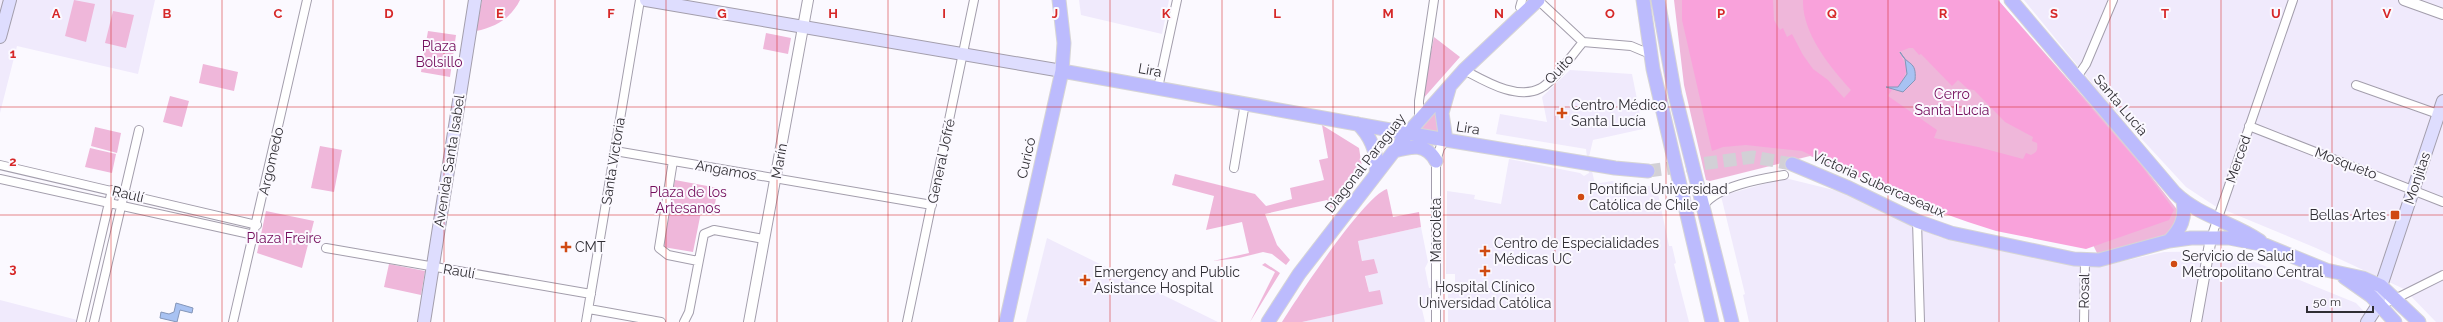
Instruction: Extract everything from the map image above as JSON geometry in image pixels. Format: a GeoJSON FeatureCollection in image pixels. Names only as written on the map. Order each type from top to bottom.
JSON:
{"type":"FeatureCollection","features":[{"type":"Feature","properties":{"kind":"main road"},"geometry":{"type":"LineString","coordinates":[[1,29],[10,0]]}},
{"type":"Feature","properties":{"kind":"main road","name":"Avenida Santa Isabel"},"geometry":{"type":"LineString","coordinates":[[424,322],[475,0]]}},
{"type":"Feature","properties":{"kind":"main road","name":"Lira"},"geometry":{"type":"LineString","coordinates":[[646,0],[1245,103],[1446,140],[1615,168],[1648,171]]}},
{"type":"Feature","properties":{"kind":"main road","name":"Curicó"},"geometry":{"type":"LineString","coordinates":[[1006,322],[1062,72],[1064,43],[1059,0]]}},
{"type":"Feature","properties":{"kind":"main road","name":"Diagonal Paraguay"},"geometry":{"type":"LineString","coordinates":[[1268,322],[1299,274],[1408,133],[1464,70],[1500,34],[1538,0]]}},
{"type":"Feature","properties":{"kind":"main road"},"geometry":{"type":"LineString","coordinates":[[1643,0],[1650,54],[1712,322]]}},
{"type":"Feature","properties":{"kind":"main road"},"geometry":{"type":"LineString","coordinates":[[1658,0],[1670,76],[1695,181],[1704,205],[1732,322]]}},
{"type":"Feature","properties":{"kind":"main road","name":"Santa Lucía"},"geometry":{"type":"LineString","coordinates":[[2013,1],[2183,201],[2217,220],[2245,231],[2265,245]]}},
{"type":"Feature","properties":{"kind":"main road","name":"Diagonal Paraguay"},"geometry":{"type":"LineString","coordinates":[[1500,34],[1523,2]]}},
{"type":"Feature","properties":{"kind":"main road"},"geometry":{"type":"LineString","coordinates":[[1446,140],[1442,113],[1450,85]]}},
{"type":"Feature","properties":{"kind":"main road","name":"Monjitas"},"geometry":{"type":"LineString","coordinates":[[2367,322],[2378,305],[2380,286],[2443,101]]}},
{"type":"Feature","properties":{"kind":"main road"},"geometry":{"type":"LineString","coordinates":[[1358,124],[1372,143],[1376,158],[1376,173]]}},
{"type":"Feature","properties":{"kind":"main road"},"geometry":{"type":"LineString","coordinates":[[1394,150],[1420,147],[1430,153],[1436,161]]}},
{"type":"Feature","properties":{"kind":"main road","name":"Victoria Subercaseaux"},"geometry":{"type":"LineString","coordinates":[[1792,164],[1849,188],[1917,221],[1974,239],[2085,260],[2110,258],[2169,241],[2229,238],[2265,245]]}},
{"type":"Feature","properties":{"kind":"main road"},"geometry":{"type":"LineString","coordinates":[[2169,241],[2182,224],[2184,214],[2183,201]]}},
{"type":"Feature","properties":{"kind":"main road"},"geometry":{"type":"LineString","coordinates":[[2265,245],[2340,274],[2363,278],[2380,286],[2396,299],[2419,322]]}},
{"type":"Feature","properties":{"kind":"main road"},"geometry":{"type":"LineString","coordinates":[[2340,274],[2363,289],[2394,322]]}},
{"type":"Feature","properties":{"kind":"street","name":"Argomedo"},"geometry":{"type":"LineString","coordinates":[[234,322],[306,0]]}},
{"type":"Feature","properties":{"kind":"street","name":"Santa Victoria"},"geometry":{"type":"LineString","coordinates":[[586,322],[592,294],[640,0]]}},
{"type":"Feature","properties":{"kind":"street","name":"Marín"},"geometry":{"type":"LineString","coordinates":[[749,322],[808,0]]}},
{"type":"Feature","properties":{"kind":"street","name":"General Jofré"},"geometry":{"type":"LineString","coordinates":[[907,322],[974,0]]}},
{"type":"Feature","properties":{"kind":"street"},"geometry":{"type":"LineString","coordinates":[[1158,88],[1177,0]]}},
{"type":"Feature","properties":{"kind":"street"},"geometry":{"type":"LineString","coordinates":[[1419,120],[1419,101],[1434,0]]}},
{"type":"Feature","properties":{"kind":"street"},"geometry":{"type":"LineString","coordinates":[[1538,0],[1583,42],[1631,46],[1650,54]]}},
{"type":"Feature","properties":{"kind":"street"},"geometry":{"type":"LineString","coordinates":[[2077,77],[2086,64],[2113,0]]}},
{"type":"Feature","properties":{"kind":"street","name":"Merced"},"geometry":{"type":"LineString","coordinates":[[2196,322],[2211,238],[2293,0]]}},
{"type":"Feature","properties":{"kind":"street"},"geometry":{"type":"LineString","coordinates":[[2404,0],[2443,14]]}},
{"type":"Feature","properties":{"kind":"street","name":"Quito"},"geometry":{"type":"LineString","coordinates":[[1464,70],[1498,87],[1532,92],[1549,81],[1583,42]]}},
{"type":"Feature","properties":{"kind":"street"},"geometry":{"type":"LineString","coordinates":[[2356,85],[2438,114]]}},
{"type":"Feature","properties":{"kind":"street"},"geometry":{"type":"LineString","coordinates":[[1234,168],[1245,103]]}},
{"type":"Feature","properties":{"kind":"street","name":"Mosqueto"},"geometry":{"type":"LineString","coordinates":[[2249,126],[2443,202]]}},
{"type":"Feature","properties":{"kind":"street"},"geometry":{"type":"LineString","coordinates":[[94,322],[139,130]]}},
{"type":"Feature","properties":{"kind":"street","name":"Marcoleta"},"geometry":{"type":"LineString","coordinates":[[1436,322],[1436,161],[1440,148],[1446,140]]}},
{"type":"Feature","properties":{"kind":"street","name":"Angamos"},"geometry":{"type":"LineString","coordinates":[[615,151],[932,205]]}},
{"type":"Feature","properties":{"kind":"street"},"geometry":{"type":"LineString","coordinates":[[673,161],[659,248],[668,255],[698,261]]}},
{"type":"Feature","properties":{"kind":"street","name":"Raulí"},"geometry":{"type":"LineString","coordinates":[[0,165],[257,224]]}},
{"type":"Feature","properties":{"kind":"street"},"geometry":{"type":"LineString","coordinates":[[1704,205],[1709,198],[1719,192],[1784,175]]}},
{"type":"Feature","properties":{"kind":"street","name":"Raulí"},"geometry":{"type":"LineString","coordinates":[[0,179],[254,235]]}},
{"type":"Feature","properties":{"kind":"street"},"geometry":{"type":"LineString","coordinates":[[81,322],[112,190]]}},
{"type":"Feature","properties":{"kind":"street"},"geometry":{"type":"LineString","coordinates":[[1917,221],[1920,322]]}},
{"type":"Feature","properties":{"kind":"street"},"geometry":{"type":"LineString","coordinates":[[684,322],[689,312],[701,239],[708,231],[764,239]]}},
{"type":"Feature","properties":{"kind":"street"},"geometry":{"type":"LineString","coordinates":[[98,246],[111,250]]}},
{"type":"Feature","properties":{"kind":"street","name":"Raulí"},"geometry":{"type":"LineString","coordinates":[[326,248],[592,294]]}},
{"type":"Feature","properties":{"kind":"street","name":"Rosal"},"geometry":{"type":"LineString","coordinates":[[2084,322],[2085,260]]}},
{"type":"Feature","properties":{"kind":"street"},"geometry":{"type":"LineString","coordinates":[[2378,305],[2396,299],[2443,275]]}},
{"type":"Feature","properties":{"kind":"street"},"geometry":{"type":"LineString","coordinates":[[86,296],[99,299]]}},
{"type":"Feature","properties":{"kind":"street"},"geometry":{"type":"LineString","coordinates":[[589,310],[661,322]]}},
{"type":"Feature","properties":{"kind":"shaded area"},"geometry":{"type":"Polygon","coordinates":[[[0,0],[155,0],[138,74],[17,46],[0,113],[0,0]]]}},
{"type":"Feature","properties":{"kind":"shaded area"},"geometry":{"type":"Polygon","coordinates":[[[1079,0],[1169,0],[1162,34],[1081,15],[1079,0]]]}},
{"type":"Feature","properties":{"kind":"shaded area","name":"Cerro Santa Lucía"},"geometry":{"type":"Polygon","coordinates":[[[1682,0],[1773,0],[1774,20],[1780,30],[1783,28],[1787,37],[1792,34],[1803,55],[1813,69],[1828,80],[1844,98],[1851,90],[1834,71],[1812,37],[1807,25],[1803,0],[1998,0],[2143,168],[2174,210],[2169,220],[2086,249],[1996,231],[1968,222],[1909,201],[1802,151],[1746,145],[1723,147],[1712,151],[1682,20],[1682,0]],[[1913,48],[1899,52],[1906,66],[1906,72],[1900,86],[1893,88],[1888,96],[1937,130],[1934,138],[1978,147],[2023,159],[2026,153],[2031,155],[2036,152],[2037,143],[2032,141],[2033,137],[2005,122],[1974,90],[1968,89],[1958,80],[1952,86],[1921,54],[1919,55],[1913,48]]]}},
{"type":"Feature","properties":{"kind":"shaded area"},"geometry":{"type":"Polygon","coordinates":[[[2024,0],[2443,0],[2443,322],[2436,322],[2404,289],[2316,248],[2215,206],[2186,187],[2104,98],[2024,0]]]}},
{"type":"Feature","properties":{"kind":"shaded area","name":"Pontificia Universidad Católica de Chile"},"geometry":{"type":"Polygon","coordinates":[[[1570,70],[1632,74],[1643,129],[1593,140],[1589,157],[1594,180],[1595,184],[1612,181],[1644,187],[1653,185],[1657,189],[1669,246],[1672,246],[1676,263],[1674,264],[1689,322],[1448,322],[1448,292],[1429,294],[1431,302],[1421,305],[1425,322],[1302,322],[1372,306],[1358,241],[1421,227],[1428,262],[1425,268],[1429,288],[1455,285],[1455,274],[1446,274],[1447,191],[1475,195],[1474,199],[1501,204],[1509,159],[1580,173],[1584,176],[1589,173],[1586,149],[1496,134],[1500,114],[1547,122],[1542,97],[1570,70]]]}},
{"type":"Feature","properties":{"kind":"shaded area"},"geometry":{"type":"Polygon","coordinates":[[[1785,178],[1850,194],[1939,237],[2072,265],[2106,265],[2164,252],[2228,251],[2356,303],[2374,322],[1749,322],[1743,295],[1745,294],[1721,196],[1785,178]]]}},
{"type":"Feature","properties":{"kind":"shaded area","name":"Emergency and Public Asistance Hospital"},"geometry":{"type":"Polygon","coordinates":[[[1047,238],[1218,322],[1026,322],[1047,238]]]}},
{"type":"Feature","properties":{"kind":"shaded area"},"geometry":{"type":"Polygon","coordinates":[[[0,300],[85,322],[0,322],[0,300]]]}},
{"type":"Feature","properties":{"kind":"green space"},"geometry":{"type":"Polygon","coordinates":[[[74,0],[95,4],[86,42],[65,36],[74,0]]]}},
{"type":"Feature","properties":{"kind":"green space"},"geometry":{"type":"Polygon","coordinates":[[[482,0],[520,0],[512,12],[502,21],[490,27],[476,31],[482,0]]]}},
{"type":"Feature","properties":{"kind":"green space","name":"Cerro Santa Lucía"},"geometry":{"type":"Polygon","coordinates":[[[1674,0],[1998,0],[2133,153],[2179,212],[2171,235],[2098,255],[2090,239],[1926,203],[1810,156],[1710,181],[1706,180],[1684,85],[1674,0]]]}},
{"type":"Feature","properties":{"kind":"green space"},"geometry":{"type":"Polygon","coordinates":[[[113,11],[134,15],[126,48],[105,43],[113,11]]]}},
{"type":"Feature","properties":{"kind":"green space","name":"Plaza Bolsillo"},"geometry":{"type":"Polygon","coordinates":[[[428,31],[456,35],[450,77],[421,72],[428,31]]]}},
{"type":"Feature","properties":{"kind":"green space"},"geometry":{"type":"Polygon","coordinates":[[[766,33],[791,38],[788,54],[763,49],[766,33]]]}},
{"type":"Feature","properties":{"kind":"green space"},"geometry":{"type":"Polygon","coordinates":[[[1434,37],[1460,57],[1421,101],[1434,37]]]}},
{"type":"Feature","properties":{"kind":"green space"},"geometry":{"type":"Polygon","coordinates":[[[203,64],[238,72],[234,91],[199,83],[203,64]]]}},
{"type":"Feature","properties":{"kind":"green space"},"geometry":{"type":"Polygon","coordinates":[[[170,96],[189,101],[182,127],[163,122],[170,96]]]}},
{"type":"Feature","properties":{"kind":"green space"},"geometry":{"type":"Polygon","coordinates":[[[1441,107],[1441,135],[1419,129],[1441,107]]]}},
{"type":"Feature","properties":{"kind":"green space"},"geometry":{"type":"Polygon","coordinates":[[[1322,125],[1359,148],[1362,167],[1358,175],[1329,210],[1331,204],[1327,200],[1265,214],[1277,245],[1290,260],[1286,265],[1272,254],[1263,252],[1239,258],[1213,261],[1249,253],[1242,222],[1206,230],[1214,196],[1172,185],[1175,174],[1255,194],[1266,206],[1292,199],[1290,188],[1324,180],[1319,160],[1328,158],[1322,125]]]}},
{"type":"Feature","properties":{"kind":"green space"},"geometry":{"type":"Polygon","coordinates":[[[95,127],[121,133],[117,153],[91,146],[95,127]]]}},
{"type":"Feature","properties":{"kind":"green space"},"geometry":{"type":"Polygon","coordinates":[[[320,146],[342,150],[334,192],[311,188],[320,146]]]}},
{"type":"Feature","properties":{"kind":"green space"},"geometry":{"type":"Polygon","coordinates":[[[90,148],[116,154],[112,173],[85,167],[90,148]]]}},
{"type":"Feature","properties":{"kind":"green space","name":"Plaza de los Artesanos"},"geometry":{"type":"Polygon","coordinates":[[[675,180],[718,188],[713,214],[701,212],[693,252],[663,247],[675,180]]]}},
{"type":"Feature","properties":{"kind":"green space"},"geometry":{"type":"Polygon","coordinates":[[[1387,189],[1393,217],[1419,212],[1421,227],[1358,241],[1362,261],[1374,259],[1378,273],[1365,276],[1369,292],[1380,290],[1383,304],[1302,322],[1282,322],[1316,271],[1363,209],[1376,196],[1387,189]]]}},
{"type":"Feature","properties":{"kind":"green space","name":"Plaza Freire"},"geometry":{"type":"Polygon","coordinates":[[[266,211],[314,221],[302,268],[257,253],[266,211]]]}},
{"type":"Feature","properties":{"kind":"green space"},"geometry":{"type":"Polygon","coordinates":[[[1265,263],[1280,273],[1250,322],[1275,272],[1262,265],[1265,263]]]}},
{"type":"Feature","properties":{"kind":"green space"},"geometry":{"type":"Polygon","coordinates":[[[389,264],[425,271],[421,295],[384,287],[389,264]]]}},
{"type":"Feature","properties":{"kind":"water"},"geometry":{"type":"Polygon","coordinates":[[[1905,58],[1913,66],[1915,80],[1903,92],[1886,87],[1898,87],[1907,74],[1905,58]]]}},
{"type":"Feature","properties":{"kind":"water"},"geometry":{"type":"Polygon","coordinates":[[[176,303],[193,308],[192,313],[180,310],[177,322],[160,318],[161,312],[169,314],[174,312],[176,303]]]}},
{"type":"Feature","properties":{"kind":"tunnel"},"geometry":{"type":"LineString","coordinates":[[1648,171],[1753,157],[1792,164]]}},
{"type":"Feature","properties":{"kind":"place","name":"Centro Médico Santa Lucía"},"geometry":{"type":"Point","coordinates":[1562,113]}},
{"type":"Feature","properties":{"kind":"place","name":"Pontificia Universidad Católica de Chile"},"geometry":{"type":"Point","coordinates":[1581,197]}},
{"type":"Feature","properties":{"kind":"place","name":"Bellas Artes"},"geometry":{"type":"Point","coordinates":[2395,215]}},
{"type":"Feature","properties":{"kind":"place","name":"CMT"},"geometry":{"type":"Point","coordinates":[566,247]}},
{"type":"Feature","properties":{"kind":"place","name":"Centro de Especialidades Médicas UC"},"geometry":{"type":"Point","coordinates":[1485,251]}},
{"type":"Feature","properties":{"kind":"place","name":"Servicio de Salud Metropolitano Central"},"geometry":{"type":"Point","coordinates":[2174,264]}},
{"type":"Feature","properties":{"kind":"place","name":"Hospital Clínico Universidad Católica"},"geometry":{"type":"Point","coordinates":[1485,271]}},
{"type":"Feature","properties":{"kind":"place","name":"Emergency and Public Asistance Hospital"},"geometry":{"type":"Point","coordinates":[1085,280]}}]}
